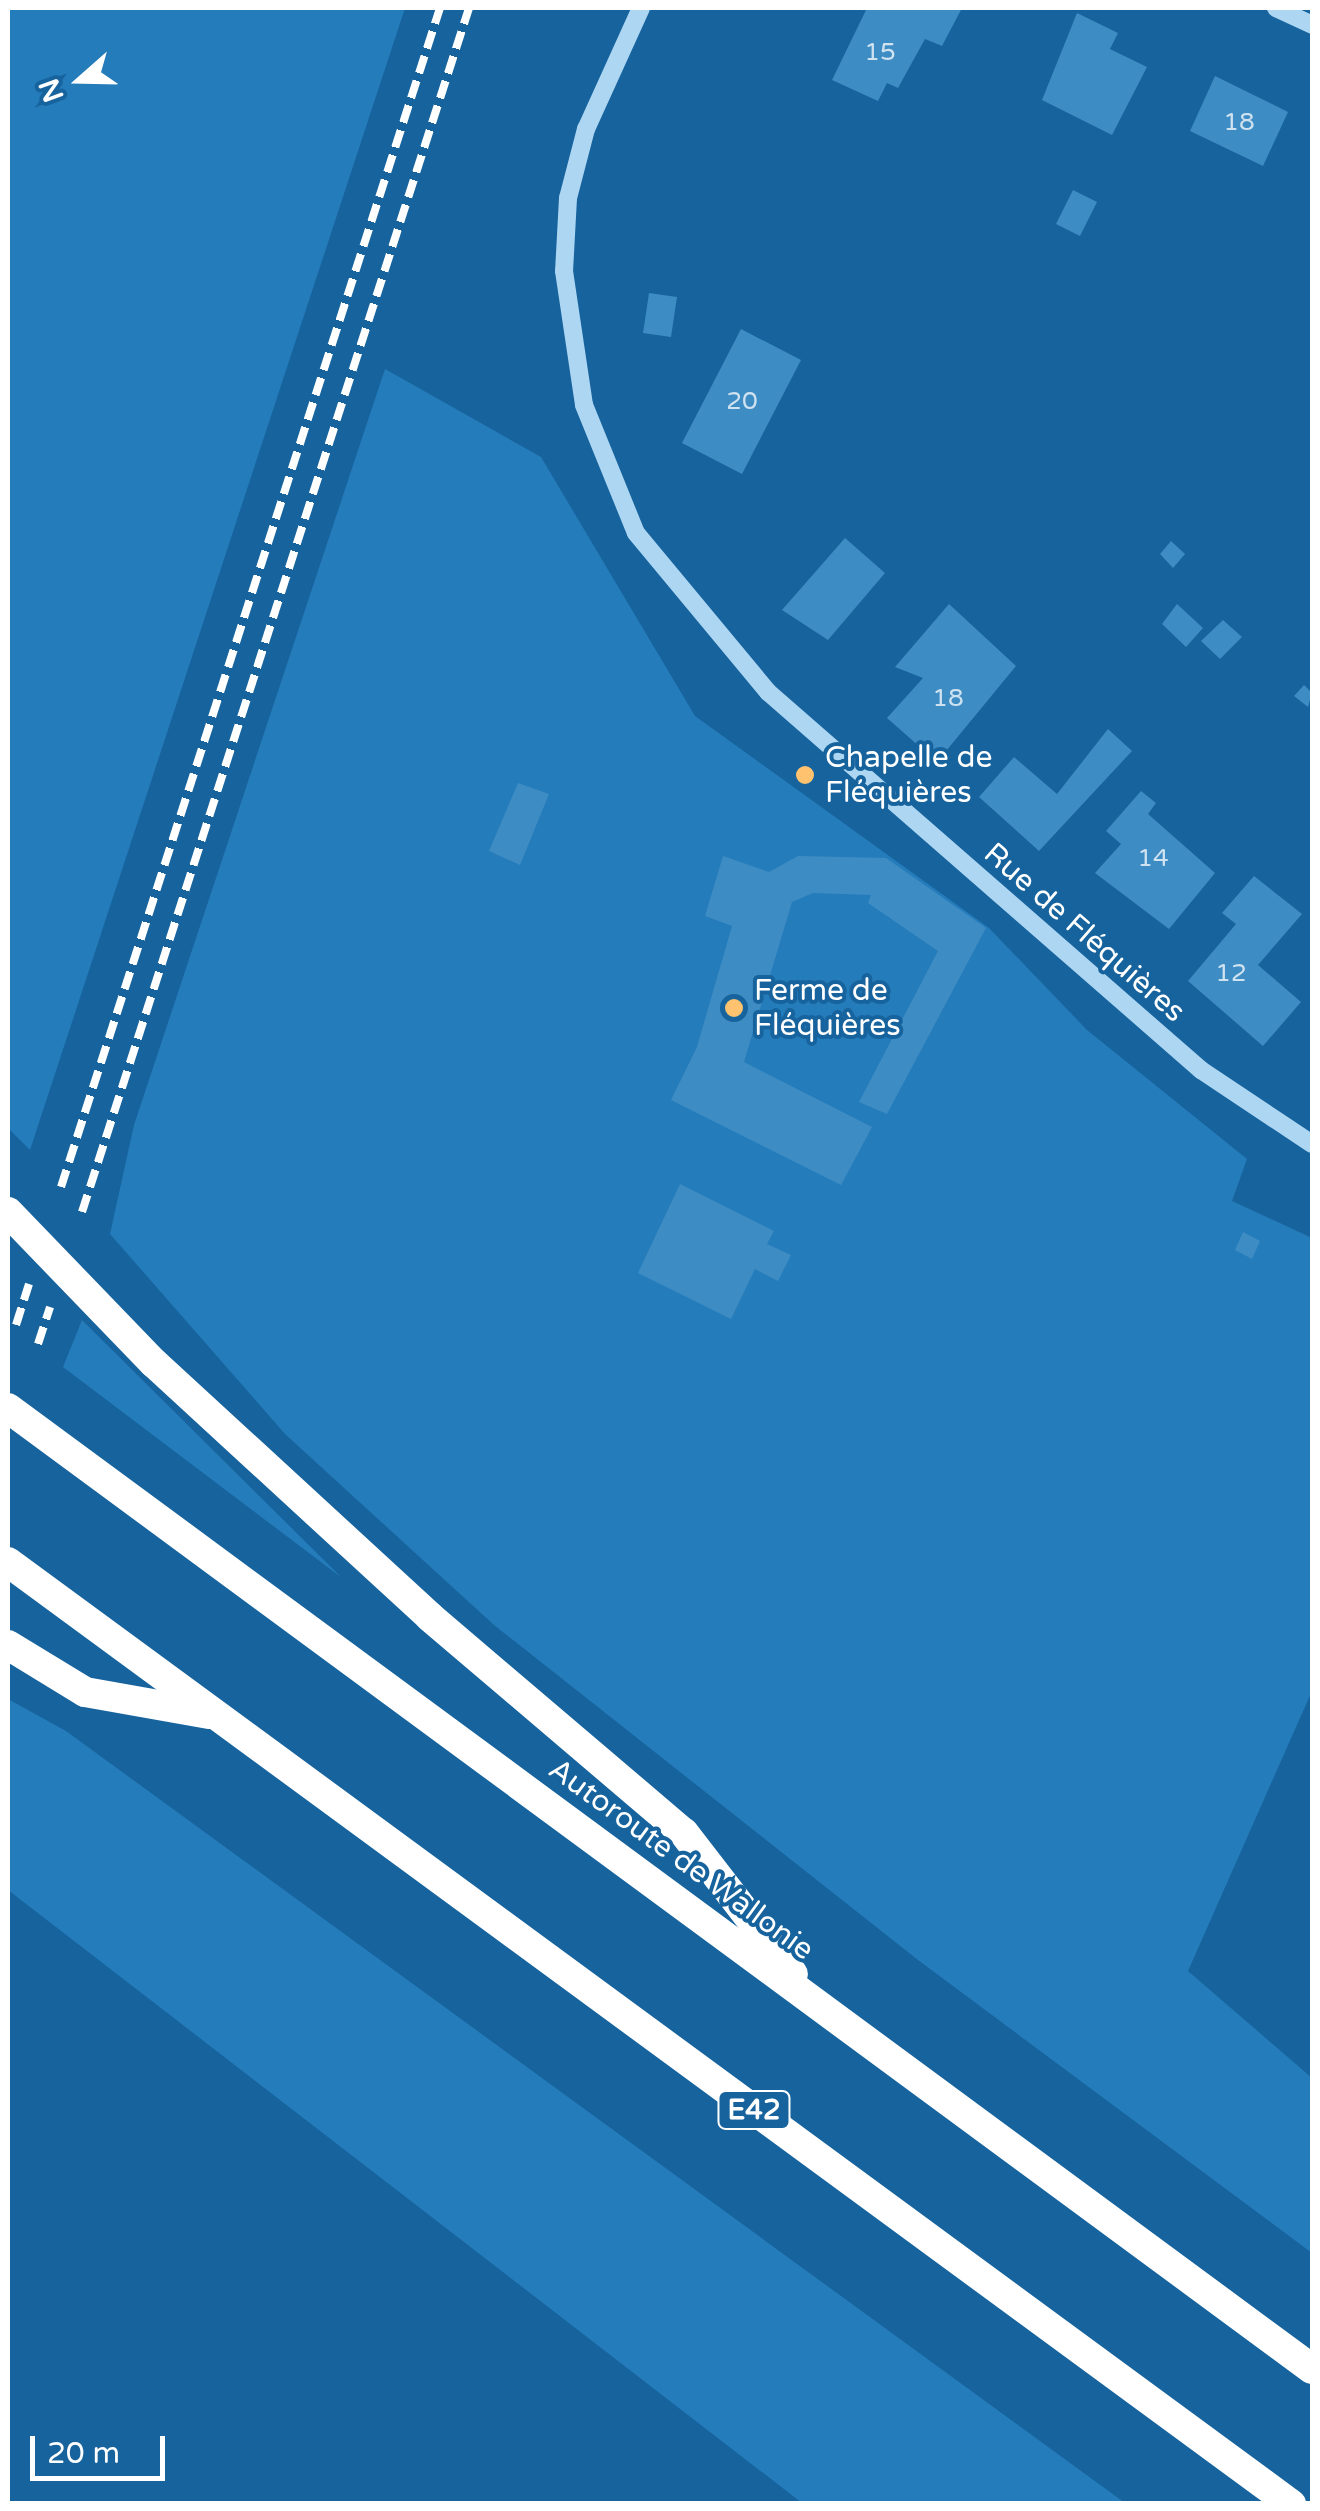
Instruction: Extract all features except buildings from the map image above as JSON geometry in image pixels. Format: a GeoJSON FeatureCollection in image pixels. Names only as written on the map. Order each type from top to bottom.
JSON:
{"type":"FeatureCollection","features":[{"type":"Feature","properties":{"kind":"highway"},"geometry":{"type":"LineString","coordinates":[[8,1212],[154,1363],[430,1618],[684,1832],[816,2004]]}},
{"type":"Feature","properties":{"kind":"highway","name":"Autoroute de Wallonie"},"geometry":{"type":"LineString","coordinates":[[8,1408],[1312,2370]]}},
{"type":"Feature","properties":{"kind":"highway","name":"E42"},"geometry":{"type":"LineString","coordinates":[[8,1562],[1291,2504]]}},
{"type":"Feature","properties":{"kind":"highway"},"geometry":{"type":"LineString","coordinates":[[8,1645],[85,1692],[217,1716]]}},
{"type":"Feature","properties":{"kind":"street","name":"Rue de Fléquières"},"geometry":{"type":"LineString","coordinates":[[641,8],[586,128],[568,198],[564,271],[584,406],[632,526],[708,627],[768,692],[1201,1070],[1312,1144]]}},
{"type":"Feature","properties":{"kind":"street"},"geometry":{"type":"LineString","coordinates":[[1276,8],[1312,25]]}},
{"type":"Feature","properties":{"kind":"shaded area"},"geometry":{"type":"Polygon","coordinates":[[[8,8],[405,8],[30,1150],[8,1128],[8,8]]]}},
{"type":"Feature","properties":{"kind":"shaded area"},"geometry":{"type":"Polygon","coordinates":[[[385,369],[541,457],[695,716],[989,928],[1087,1030],[1247,1159],[1232,1201],[1312,1238],[1312,1691],[1188,1971],[1312,2078],[1312,2253],[918,1960],[494,1625],[285,1434],[110,1234],[134,1125],[385,369]]]}},
{"type":"Feature","properties":{"kind":"shaded area"},"geometry":{"type":"Polygon","coordinates":[[[82,1320],[342,1578],[63,1367],[82,1320]]]}},
{"type":"Feature","properties":{"kind":"shaded area"},"geometry":{"type":"Polygon","coordinates":[[[8,1699],[66,1731],[1125,2503],[802,2503],[8,1890],[8,1699]]]}},
{"type":"Feature","properties":{"kind":"railway"},"geometry":{"type":"LineString","coordinates":[[61,1187],[440,8]]}},
{"type":"Feature","properties":{"kind":"railway"},"geometry":{"type":"LineString","coordinates":[[82,1212],[469,8]]}},
{"type":"Feature","properties":{"kind":"railway"},"geometry":{"type":"LineString","coordinates":[[16,1325],[29,1284]]}},
{"type":"Feature","properties":{"kind":"railway"},"geometry":{"type":"LineString","coordinates":[[38,1344],[50,1307]]}},
{"type":"Feature","properties":{"kind":"place","name":"Chapelle de Fléquières"},"geometry":{"type":"Point","coordinates":[805,775]}},
{"type":"Feature","properties":{"kind":"place","name":"Ferme de Fléquières"},"geometry":{"type":"Point","coordinates":[734,1008]}}]}
